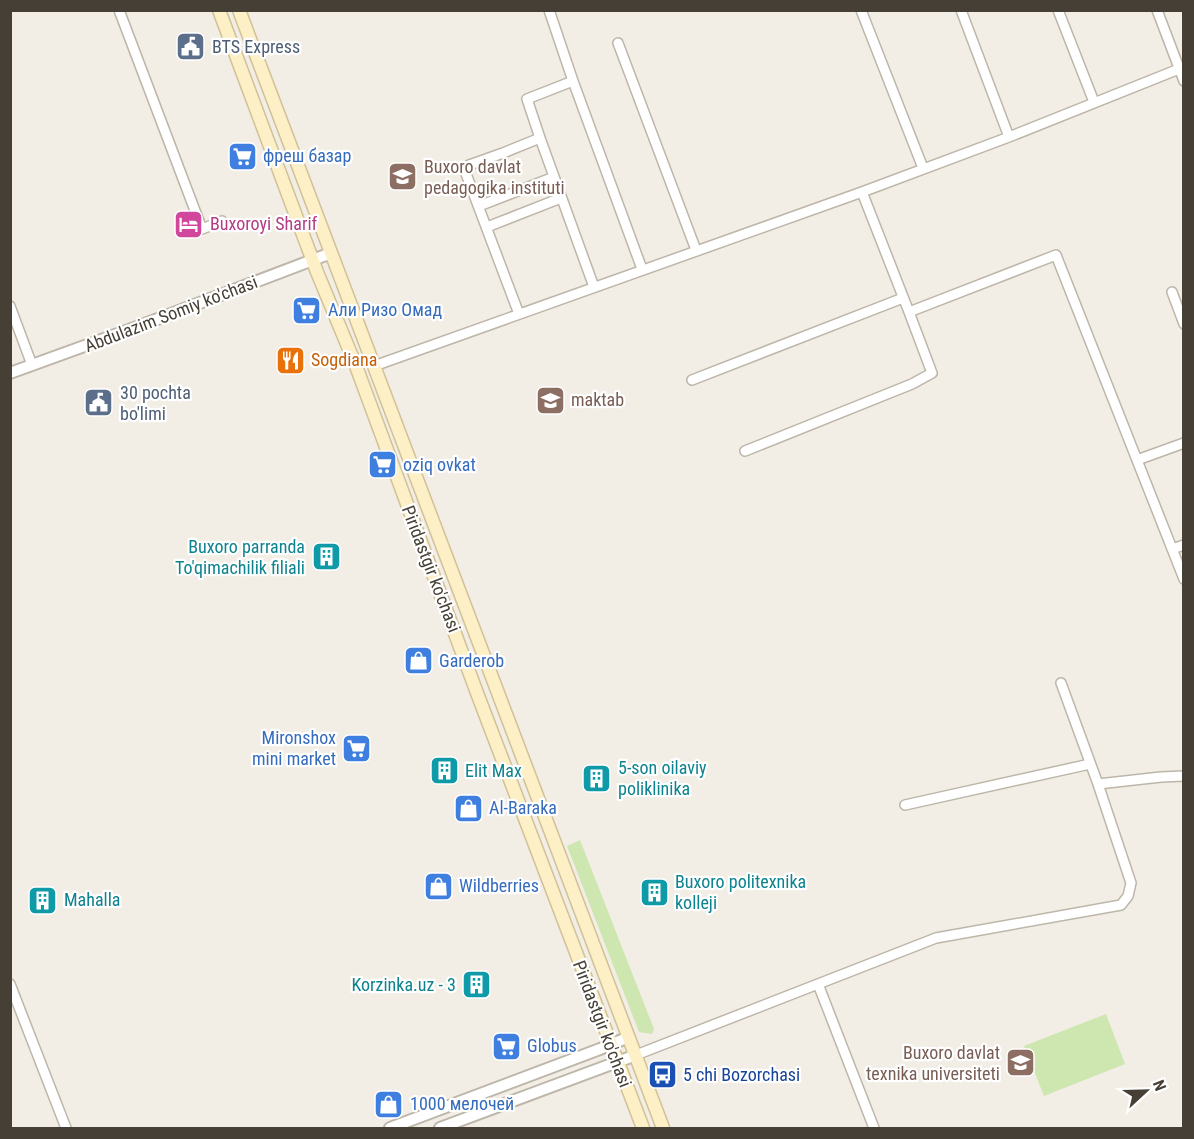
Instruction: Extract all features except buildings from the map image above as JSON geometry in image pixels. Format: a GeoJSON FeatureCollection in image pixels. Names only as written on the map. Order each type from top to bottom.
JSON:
{"type":"FeatureCollection","features":[{"type":"Feature","properties":{"kind":"main road","name":"Piridastgir ko'chasi"},"geometry":{"type":"LineString","coordinates":[[219,10],[356,366],[477,693],[643,1128]]}},
{"type":"Feature","properties":{"kind":"main road","name":"Piridastgir ko'chasi"},"geometry":{"type":"LineString","coordinates":[[240,10],[663,1128]]}},
{"type":"Feature","properties":{"kind":"street"},"geometry":{"type":"LineString","coordinates":[[119,10],[201,229],[222,221]]}},
{"type":"Feature","properties":{"kind":"street"},"geometry":{"type":"LineString","coordinates":[[549,10],[642,270]]}},
{"type":"Feature","properties":{"kind":"street"},"geometry":{"type":"LineString","coordinates":[[861,10],[923,168]]}},
{"type":"Feature","properties":{"kind":"street"},"geometry":{"type":"LineString","coordinates":[[961,10],[1009,136]]}},
{"type":"Feature","properties":{"kind":"street"},"geometry":{"type":"LineString","coordinates":[[1058,10],[1094,102]]}},
{"type":"Feature","properties":{"kind":"street"},"geometry":{"type":"LineString","coordinates":[[1157,10],[1181,68],[1184,81]]}},
{"type":"Feature","properties":{"kind":"street"},"geometry":{"type":"LineString","coordinates":[[618,43],[696,250]]}},
{"type":"Feature","properties":{"kind":"street"},"geometry":{"type":"LineString","coordinates":[[374,366],[862,192],[1181,68]]}},
{"type":"Feature","properties":{"kind":"street"},"geometry":{"type":"LineString","coordinates":[[573,81],[527,99],[594,287]]}},
{"type":"Feature","properties":{"kind":"street"},"geometry":{"type":"LineString","coordinates":[[519,314],[465,171],[469,165],[540,138]]}},
{"type":"Feature","properties":{"kind":"street"},"geometry":{"type":"LineString","coordinates":[[479,206],[554,177]]}},
{"type":"Feature","properties":{"kind":"street"},"geometry":{"type":"LineString","coordinates":[[744,451],[932,374],[862,192]]}},
{"type":"Feature","properties":{"kind":"street"},"geometry":{"type":"LineString","coordinates":[[487,227],[561,198]]}},
{"type":"Feature","properties":{"kind":"street","name":"Abdulazim Somiy ko'chasi"},"geometry":{"type":"LineString","coordinates":[[10,373],[144,325],[331,253]]}},
{"type":"Feature","properties":{"kind":"street"},"geometry":{"type":"LineString","coordinates":[[909,312],[1056,255],[1184,579]]}},
{"type":"Feature","properties":{"kind":"street"},"geometry":{"type":"LineString","coordinates":[[1172,292],[1184,324]]}},
{"type":"Feature","properties":{"kind":"street"},"geometry":{"type":"LineString","coordinates":[[692,380],[903,298]]}},
{"type":"Feature","properties":{"kind":"street"},"geometry":{"type":"LineString","coordinates":[[10,306],[32,365]]}},
{"type":"Feature","properties":{"kind":"street"},"geometry":{"type":"LineString","coordinates":[[10,336],[24,342]]}},
{"type":"Feature","properties":{"kind":"street"},"geometry":{"type":"LineString","coordinates":[[1137,460],[1184,443]]}},
{"type":"Feature","properties":{"kind":"street"},"geometry":{"type":"LineString","coordinates":[[1172,549],[1184,545]]}},
{"type":"Feature","properties":{"kind":"street"},"geometry":{"type":"LineString","coordinates":[[440,1128],[618,1062],[936,938],[1121,905],[1128,896],[1131,884],[1061,682]]}},
{"type":"Feature","properties":{"kind":"street"},"geometry":{"type":"LineString","coordinates":[[905,805],[1090,764]]}},
{"type":"Feature","properties":{"kind":"street"},"geometry":{"type":"LineString","coordinates":[[1098,784],[1184,776]]}},
{"type":"Feature","properties":{"kind":"street"},"geometry":{"type":"LineString","coordinates":[[10,984],[66,1128]]}},
{"type":"Feature","properties":{"kind":"street"},"geometry":{"type":"LineString","coordinates":[[818,984],[874,1128]]}},
{"type":"Feature","properties":{"kind":"street"},"geometry":{"type":"LineString","coordinates":[[390,1128],[628,1037]]}},
{"type":"Feature","properties":{"kind":"green space"},"geometry":{"type":"Polygon","coordinates":[[[580,840],[654,1029],[652,1034],[639,1032],[567,846],[580,840]]]}},
{"type":"Feature","properties":{"kind":"green space"},"geometry":{"type":"Polygon","coordinates":[[[1106,1014],[1125,1064],[1044,1096],[1024,1046],[1106,1014]]]}},
{"type":"Feature","properties":{"kind":"place","name":"BTS Express"},"geometry":{"type":"Point","coordinates":[191,47]}},
{"type":"Feature","properties":{"kind":"place","name":"фреш базар"},"geometry":{"type":"Point","coordinates":[242,156]}},
{"type":"Feature","properties":{"kind":"place","name":"Buxoro davlat pedagogika instituti"},"geometry":{"type":"Point","coordinates":[403,177]}},
{"type":"Feature","properties":{"kind":"place","name":"Buxoroyi Sharif"},"geometry":{"type":"Point","coordinates":[189,224]}},
{"type":"Feature","properties":{"kind":"place","name":"Али Ризо Омад"},"geometry":{"type":"Point","coordinates":[307,310]}},
{"type":"Feature","properties":{"kind":"place","name":"Sogdiana"},"geometry":{"type":"Point","coordinates":[290,360]}},
{"type":"Feature","properties":{"kind":"place","name":"maktab"},"geometry":{"type":"Point","coordinates":[550,400]}},
{"type":"Feature","properties":{"kind":"place","name":"30 pochta bo'limi"},"geometry":{"type":"Point","coordinates":[99,403]}},
{"type":"Feature","properties":{"kind":"place","name":"oziq ovkat"},"geometry":{"type":"Point","coordinates":[382,465]}},
{"type":"Feature","properties":{"kind":"place","name":"Buxoro parranda To'qimachilik filiali"},"geometry":{"type":"Point","coordinates":[326,557]}},
{"type":"Feature","properties":{"kind":"place","name":"Garderob"},"geometry":{"type":"Point","coordinates":[418,661]}},
{"type":"Feature","properties":{"kind":"place","name":"Mironshox mini market"},"geometry":{"type":"Point","coordinates":[357,748]}},
{"type":"Feature","properties":{"kind":"place","name":"Elit Max"},"geometry":{"type":"Point","coordinates":[444,771]}},
{"type":"Feature","properties":{"kind":"place","name":"5-son oilaviy poliklinika"},"geometry":{"type":"Point","coordinates":[597,778]}},
{"type":"Feature","properties":{"kind":"place","name":"Al-Baraka"},"geometry":{"type":"Point","coordinates":[468,808]}},
{"type":"Feature","properties":{"kind":"place","name":"Wildberries"},"geometry":{"type":"Point","coordinates":[438,886]}},
{"type":"Feature","properties":{"kind":"place","name":"Buxoro politexnika kolleji"},"geometry":{"type":"Point","coordinates":[654,892]}},
{"type":"Feature","properties":{"kind":"place","name":"Mahalla"},"geometry":{"type":"Point","coordinates":[43,900]}},
{"type":"Feature","properties":{"kind":"place","name":"Korzinka.uz - 3"},"geometry":{"type":"Point","coordinates":[477,985]}},
{"type":"Feature","properties":{"kind":"place","name":"Globus"},"geometry":{"type":"Point","coordinates":[506,1046]}},
{"type":"Feature","properties":{"kind":"place","name":"Buxoro davlat texnika universiteti"},"geometry":{"type":"Point","coordinates":[1021,1063]}},
{"type":"Feature","properties":{"kind":"place","name":"5 chi Bozorchasi"},"geometry":{"type":"Point","coordinates":[662,1075]}},
{"type":"Feature","properties":{"kind":"place","name":"1000 мелочей"},"geometry":{"type":"Point","coordinates":[389,1104]}}]}
